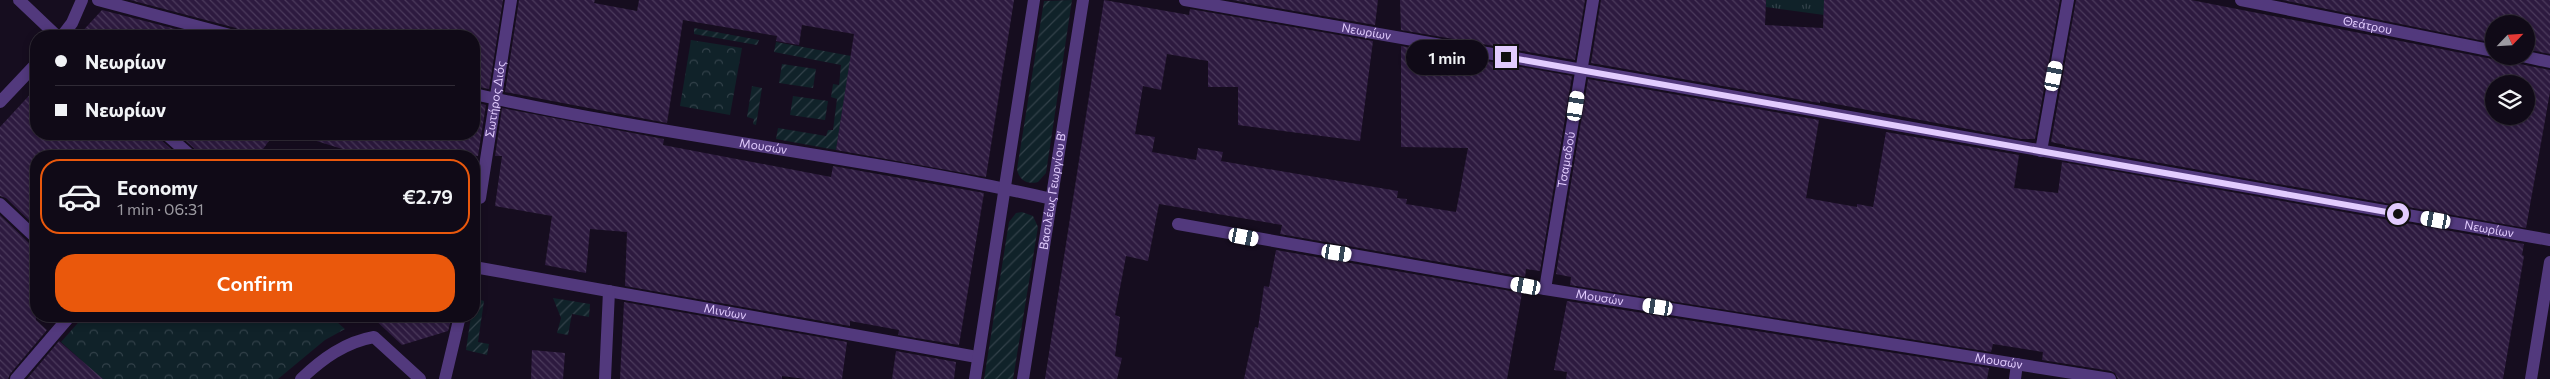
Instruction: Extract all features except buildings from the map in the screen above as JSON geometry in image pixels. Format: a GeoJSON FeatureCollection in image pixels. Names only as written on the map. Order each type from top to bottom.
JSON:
{"type":"FeatureCollection","features":[{"type":"Feature","properties":{"kind":"street"},"geometry":{"type":"LineString","coordinates":[[19,0],[52,30]]}},
{"type":"Feature","properties":{"kind":"street"},"geometry":{"type":"LineString","coordinates":[[67,30],[72,23],[82,0]]}},
{"type":"Feature","properties":{"kind":"street"},"geometry":{"type":"LineString","coordinates":[[98,0],[211,30]]}},
{"type":"Feature","properties":{"kind":"street","name":"Σωτήρος Διός"},"geometry":{"type":"LineString","coordinates":[[480,198],[511,0]]}},
{"type":"Feature","properties":{"kind":"street"},"geometry":{"type":"LineString","coordinates":[[975,379],[1034,0]]}},
{"type":"Feature","properties":{"kind":"street","name":"Βασιλέως Γεωργίου Β'"},"geometry":{"type":"LineString","coordinates":[[1023,379],[1083,0]]}},
{"type":"Feature","properties":{"kind":"street","name":"Νεωρίων"},"geometry":{"type":"LineString","coordinates":[[1185,0],[2550,240]]}},
{"type":"Feature","properties":{"kind":"street","name":"Τσαμαδού"},"geometry":{"type":"LineString","coordinates":[[1546,289],[1593,0]]}},
{"type":"Feature","properties":{"kind":"street"},"geometry":{"type":"LineString","coordinates":[[2041,151],[2068,0]]}},
{"type":"Feature","properties":{"kind":"street","name":"Θεάτρου"},"geometry":{"type":"LineString","coordinates":[[2241,0],[2485,48]]}},
{"type":"Feature","properties":{"kind":"street"},"geometry":{"type":"LineString","coordinates":[[2535,59],[2550,62]]}},
{"type":"Feature","properties":{"kind":"street"},"geometry":{"type":"LineString","coordinates":[[0,102],[30,70]]}},
{"type":"Feature","properties":{"kind":"street","name":"Μουσών"},"geometry":{"type":"LineString","coordinates":[[480,95],[666,132],[750,144],[1004,188],[1052,199]]}},
{"type":"Feature","properties":{"kind":"street"},"geometry":{"type":"LineString","coordinates":[[173,140],[184,150]]}},
{"type":"Feature","properties":{"kind":"street"},"geometry":{"type":"LineString","coordinates":[[0,204],[30,232]]}},
{"type":"Feature","properties":{"kind":"street","name":"Μουσών"},"geometry":{"type":"LineString","coordinates":[[1178,224],[1546,289],[2110,379]]}},
{"type":"Feature","properties":{"kind":"street"},"geometry":{"type":"LineString","coordinates":[[2531,379],[2550,262]]}},
{"type":"Feature","properties":{"kind":"street","name":"Μινύων"},"geometry":{"type":"LineString","coordinates":[[480,268],[977,357]]}},
{"type":"Feature","properties":{"kind":"street"},"geometry":{"type":"LineString","coordinates":[[604,379],[609,291]]}},
{"type":"Feature","properties":{"kind":"street"},"geometry":{"type":"LineString","coordinates":[[16,379],[65,322]]}},
{"type":"Feature","properties":{"kind":"street"},"geometry":{"type":"LineString","coordinates":[[445,379],[459,322]]}},
{"type":"Feature","properties":{"kind":"street"},"geometry":{"type":"LineString","coordinates":[[300,379],[337,350],[362,339],[374,337],[420,379]]}},
{"type":"Feature","properties":{"kind":"street"},"geometry":{"type":"LineString","coordinates":[[2015,379],[2017,364]]}},
{"type":"Feature","properties":{"kind":"green space"},"geometry":{"type":"Polygon","coordinates":[[[1072,0],[1046,173],[1038,182],[1027,182],[1022,179],[1017,169],[1044,1],[1072,0]]]}},
{"type":"Feature","properties":{"kind":"green space"},"geometry":{"type":"Polygon","coordinates":[[[1766,0],[1824,0],[1824,15],[1766,7],[1766,0]]]}},
{"type":"Feature","properties":{"kind":"green space"},"geometry":{"type":"Polygon","coordinates":[[[694,28],[759,40],[757,45],[694,34],[694,28]]]}},
{"type":"Feature","properties":{"kind":"green space"},"geometry":{"type":"Polygon","coordinates":[[[691,40],[742,48],[730,115],[680,106],[691,40]]]}},
{"type":"Feature","properties":{"kind":"green space"},"geometry":{"type":"Polygon","coordinates":[[[776,42],[851,56],[836,150],[776,139],[778,128],[826,136],[828,130],[833,130],[837,99],[831,97],[833,84],[839,85],[841,65],[774,52],[776,42]]]}},
{"type":"Feature","properties":{"kind":"green space"},"geometry":{"type":"Polygon","coordinates":[[[782,64],[816,69],[813,88],[779,83],[782,64]]]}},
{"type":"Feature","properties":{"kind":"green space"},"geometry":{"type":"Polygon","coordinates":[[[752,86],[762,88],[756,125],[753,124],[754,119],[747,117],[752,86]]]}},
{"type":"Feature","properties":{"kind":"green space"},"geometry":{"type":"Polygon","coordinates":[[[793,96],[828,101],[825,120],[790,115],[793,96]]]}},
{"type":"Feature","properties":{"kind":"green space"},"geometry":{"type":"Polygon","coordinates":[[[1022,212],[1033,216],[1038,227],[1013,379],[984,379],[1009,222],[1016,213],[1022,212]]]}},
{"type":"Feature","properties":{"kind":"green space"},"geometry":{"type":"Polygon","coordinates":[[[553,298],[590,304],[589,317],[572,314],[568,335],[557,333],[561,318],[553,298]]]}},
{"type":"Feature","properties":{"kind":"green space"},"geometry":{"type":"Polygon","coordinates":[[[480,300],[484,301],[478,342],[489,344],[487,355],[466,350],[470,322],[480,322],[480,300]]]}},
{"type":"Feature","properties":{"kind":"green space"},"geometry":{"type":"Polygon","coordinates":[[[79,322],[337,322],[345,329],[325,340],[278,379],[80,379],[89,367],[61,342],[79,322]]]}},
{"type":"Feature","properties":{"kind":"route"},"geometry":{"type":"LineString","coordinates":[[1506,57],[2398,214]]}}]}
